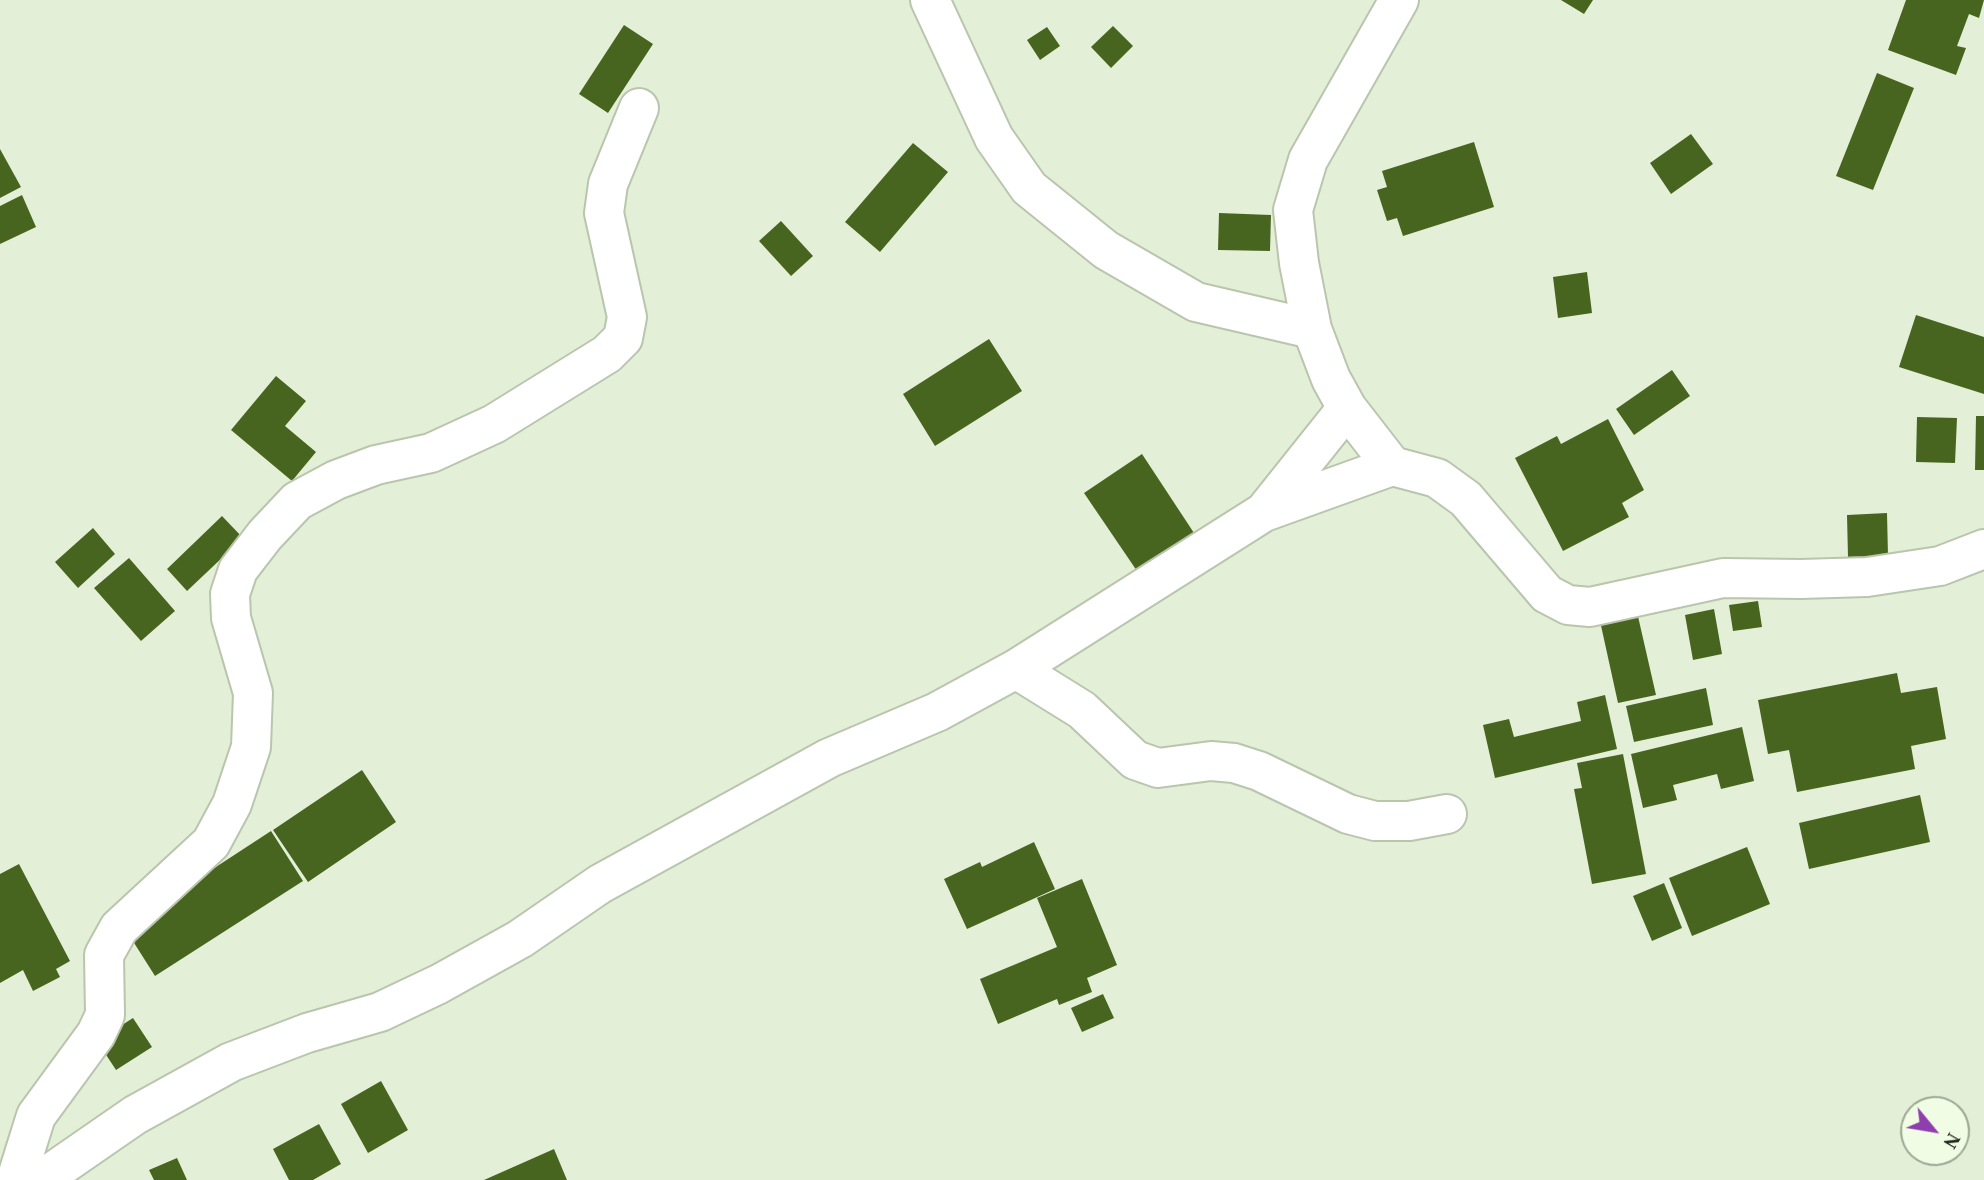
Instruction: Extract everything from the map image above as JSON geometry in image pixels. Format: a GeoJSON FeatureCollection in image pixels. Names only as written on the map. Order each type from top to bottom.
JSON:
{"type":"FeatureCollection","features":[{"type":"Feature","properties":{"kind":"street"},"geometry":{"type":"LineString","coordinates":[[930,0],[994,138],[1029,188],[1106,250],[1196,302],[1312,329]]}},
{"type":"Feature","properties":{"kind":"street"},"geometry":{"type":"LineString","coordinates":[[1392,466],[1347,408],[1331,379],[1312,329],[1299,263],[1293,210],[1308,160],[1399,0]]}},
{"type":"Feature","properties":{"kind":"street"},"geometry":{"type":"LineString","coordinates":[[16,1180],[36,1116],[96,1034],[105,1015],[104,955],[119,928],[211,844],[232,804],[251,747],[253,693],[230,618],[230,594],[238,570],[297,500],[336,480],[376,465],[431,453],[494,424],[607,354],[623,338],[627,317],[604,213],[608,184],[639,108]]}},
{"type":"Feature","properties":{"kind":"street"},"geometry":{"type":"LineString","coordinates":[[1264,512],[1347,408]]}},
{"type":"Feature","properties":{"kind":"street"},"geometry":{"type":"LineString","coordinates":[[41,1180],[135,1115],[231,1062],[307,1033],[380,1012],[439,984],[520,939],[600,884],[830,758],[937,712],[1016,669],[1264,512],[1392,466],[1437,478],[1466,499],[1547,594],[1568,606],[1590,607],[1723,578],[1867,577],[1940,566],[1984,549]]}},
{"type":"Feature","properties":{"kind":"street"},"geometry":{"type":"LineString","coordinates":[[1016,669],[1082,709],[1135,760],[1158,768],[1211,761],[1234,763],[1259,771],[1348,814],[1376,821],[1409,821],[1447,814]]}},
{"type":"Feature","properties":{"kind":"building"},"geometry":{"type":"Polygon","coordinates":[[[1561,0],[1593,0],[1584,14],[1561,0]]]}},
{"type":"Feature","properties":{"kind":"building"},"geometry":{"type":"Polygon","coordinates":[[[1906,0],[1984,0],[1979,18],[1969,14],[1957,46],[1966,48],[1956,75],[1888,50],[1906,0]]]}},
{"type":"Feature","properties":{"kind":"building"},"geometry":{"type":"Polygon","coordinates":[[[624,25],[653,44],[608,113],[579,94],[624,25]]]}},
{"type":"Feature","properties":{"kind":"building"},"geometry":{"type":"Polygon","coordinates":[[[1113,26],[1133,46],[1111,68],[1091,47],[1113,26]]]}},
{"type":"Feature","properties":{"kind":"building"},"geometry":{"type":"Polygon","coordinates":[[[1047,27],[1060,46],[1040,60],[1027,40],[1047,27]]]}},
{"type":"Feature","properties":{"kind":"building"},"geometry":{"type":"Polygon","coordinates":[[[1877,73],[1914,88],[1873,190],[1836,176],[1877,73]]]}},
{"type":"Feature","properties":{"kind":"building"},"geometry":{"type":"Polygon","coordinates":[[[1691,134],[1713,164],[1671,194],[1650,163],[1691,134]]]}},
{"type":"Feature","properties":{"kind":"building"},"geometry":{"type":"Polygon","coordinates":[[[1474,142],[1494,207],[1403,236],[1397,218],[1387,221],[1377,190],[1387,187],[1382,171],[1474,142]]]}},
{"type":"Feature","properties":{"kind":"building"},"geometry":{"type":"Polygon","coordinates":[[[913,143],[948,172],[880,252],[845,222],[913,143]]]}},
{"type":"Feature","properties":{"kind":"building"},"geometry":{"type":"Polygon","coordinates":[[[0,149],[21,187],[0,198],[0,149]]]}},
{"type":"Feature","properties":{"kind":"building"},"geometry":{"type":"Polygon","coordinates":[[[22,195],[36,227],[0,244],[0,206],[22,195]]]}},
{"type":"Feature","properties":{"kind":"building"},"geometry":{"type":"Polygon","coordinates":[[[1219,213],[1271,215],[1270,251],[1218,250],[1219,213]]]}},
{"type":"Feature","properties":{"kind":"building"},"geometry":{"type":"Polygon","coordinates":[[[781,221],[813,256],[791,276],[759,241],[781,221]]]}},
{"type":"Feature","properties":{"kind":"building"},"geometry":{"type":"Polygon","coordinates":[[[1587,272],[1592,313],[1558,318],[1553,277],[1587,272]]]}},
{"type":"Feature","properties":{"kind":"building"},"geometry":{"type":"Polygon","coordinates":[[[1916,315],[1984,337],[1984,394],[1899,367],[1916,315]]]}},
{"type":"Feature","properties":{"kind":"building"},"geometry":{"type":"Polygon","coordinates":[[[989,339],[1022,391],[935,446],[903,394],[989,339]]]}},
{"type":"Feature","properties":{"kind":"building"},"geometry":{"type":"Polygon","coordinates":[[[1672,370],[1690,396],[1634,435],[1616,409],[1672,370]]]}},
{"type":"Feature","properties":{"kind":"building"},"geometry":{"type":"Polygon","coordinates":[[[276,376],[306,401],[285,426],[316,452],[292,481],[231,430],[276,376]]]}},
{"type":"Feature","properties":{"kind":"building"},"geometry":{"type":"Polygon","coordinates":[[[1976,416],[1984,416],[1984,470],[1975,470],[1976,416]]]}},
{"type":"Feature","properties":{"kind":"building"},"geometry":{"type":"Polygon","coordinates":[[[1917,417],[1957,418],[1955,463],[1916,462],[1917,417]]]}},
{"type":"Feature","properties":{"kind":"building"},"geometry":{"type":"Polygon","coordinates":[[[1608,419],[1644,490],[1622,503],[1629,517],[1563,551],[1515,458],[1557,436],[1561,444],[1608,419]]]}},
{"type":"Feature","properties":{"kind":"building"},"geometry":{"type":"Polygon","coordinates":[[[1142,454],[1194,533],[1137,571],[1084,493],[1142,454]]]}},
{"type":"Feature","properties":{"kind":"building"},"geometry":{"type":"Polygon","coordinates":[[[1887,513],[1888,556],[1848,557],[1847,515],[1887,513]]]}},
{"type":"Feature","properties":{"kind":"building"},"geometry":{"type":"Polygon","coordinates":[[[222,516],[243,538],[187,591],[167,569],[222,516]]]}},
{"type":"Feature","properties":{"kind":"building"},"geometry":{"type":"Polygon","coordinates":[[[93,528],[115,554],[78,588],[55,562],[93,528]]]}},
{"type":"Feature","properties":{"kind":"building"},"geometry":{"type":"Polygon","coordinates":[[[129,558],[175,611],[141,641],[94,588],[129,558]]]}},
{"type":"Feature","properties":{"kind":"building"},"geometry":{"type":"Polygon","coordinates":[[[1758,601],[1762,627],[1733,631],[1729,605],[1758,601]]]}},
{"type":"Feature","properties":{"kind":"building"},"geometry":{"type":"Polygon","coordinates":[[[1714,609],[1722,654],[1693,660],[1685,615],[1714,609]]]}},
{"type":"Feature","properties":{"kind":"building"},"geometry":{"type":"Polygon","coordinates":[[[1637,612],[1656,695],[1618,703],[1600,621],[1637,612]]]}},
{"type":"Feature","properties":{"kind":"building"},"geometry":{"type":"Polygon","coordinates":[[[1897,673],[1901,693],[1937,687],[1946,739],[1911,746],[1915,769],[1797,792],[1789,750],[1768,754],[1758,700],[1897,673]]]}},
{"type":"Feature","properties":{"kind":"building"},"geometry":{"type":"Polygon","coordinates":[[[1706,688],[1713,725],[1634,742],[1626,706],[1706,688]]]}},
{"type":"Feature","properties":{"kind":"building"},"geometry":{"type":"Polygon","coordinates":[[[1605,695],[1617,749],[1495,778],[1483,725],[1509,719],[1514,737],[1581,721],[1577,702],[1605,695]]]}},
{"type":"Feature","properties":{"kind":"building"},"geometry":{"type":"Polygon","coordinates":[[[1742,727],[1754,781],[1721,789],[1717,774],[1673,785],[1677,800],[1643,808],[1631,754],[1742,727]]]}},
{"type":"Feature","properties":{"kind":"building"},"geometry":{"type":"Polygon","coordinates":[[[1623,754],[1646,874],[1592,884],[1574,789],[1582,788],[1577,763],[1623,754]]]}},
{"type":"Feature","properties":{"kind":"building"},"geometry":{"type":"Polygon","coordinates":[[[362,770],[396,822],[308,882],[273,830],[362,770]]]}},
{"type":"Feature","properties":{"kind":"building"},"geometry":{"type":"Polygon","coordinates":[[[1920,795],[1930,842],[1809,869],[1799,823],[1920,795]]]}},
{"type":"Feature","properties":{"kind":"building"},"geometry":{"type":"Polygon","coordinates":[[[271,831],[303,881],[155,976],[124,927],[271,831]]]}},
{"type":"Feature","properties":{"kind":"building"},"geometry":{"type":"Polygon","coordinates":[[[1034,842],[1055,889],[967,929],[944,879],[980,862],[982,867],[1034,842]]]}},
{"type":"Feature","properties":{"kind":"building"},"geometry":{"type":"Polygon","coordinates":[[[1747,847],[1770,904],[1692,936],[1669,878],[1747,847]]]}},
{"type":"Feature","properties":{"kind":"building"},"geometry":{"type":"Polygon","coordinates":[[[19,864],[70,961],[56,969],[60,977],[33,991],[23,970],[0,983],[0,874],[19,864]]]}},
{"type":"Feature","properties":{"kind":"building"},"geometry":{"type":"Polygon","coordinates":[[[1082,879],[1117,965],[1087,978],[1092,992],[1059,1005],[1057,999],[998,1024],[980,979],[1057,947],[1037,898],[1082,879]]]}},
{"type":"Feature","properties":{"kind":"building"},"geometry":{"type":"Polygon","coordinates":[[[1664,883],[1682,928],[1652,941],[1633,896],[1664,883]]]}},
{"type":"Feature","properties":{"kind":"building"},"geometry":{"type":"Polygon","coordinates":[[[1103,994],[1114,1018],[1082,1032],[1071,1008],[1103,994]]]}},
{"type":"Feature","properties":{"kind":"building"},"geometry":{"type":"Polygon","coordinates":[[[133,1018],[152,1047],[116,1070],[97,1041],[133,1018]]]}},
{"type":"Feature","properties":{"kind":"building"},"geometry":{"type":"Polygon","coordinates":[[[381,1081],[408,1130],[368,1153],[341,1104],[381,1081]]]}},
{"type":"Feature","properties":{"kind":"building"},"geometry":{"type":"Polygon","coordinates":[[[319,1124],[341,1164],[313,1180],[289,1180],[273,1149],[319,1124]]]}},
{"type":"Feature","properties":{"kind":"building"},"geometry":{"type":"Polygon","coordinates":[[[554,1149],[567,1180],[484,1180],[554,1149]]]}},
{"type":"Feature","properties":{"kind":"building"},"geometry":{"type":"Polygon","coordinates":[[[177,1158],[187,1180],[154,1180],[149,1170],[177,1158]]]}}]}
